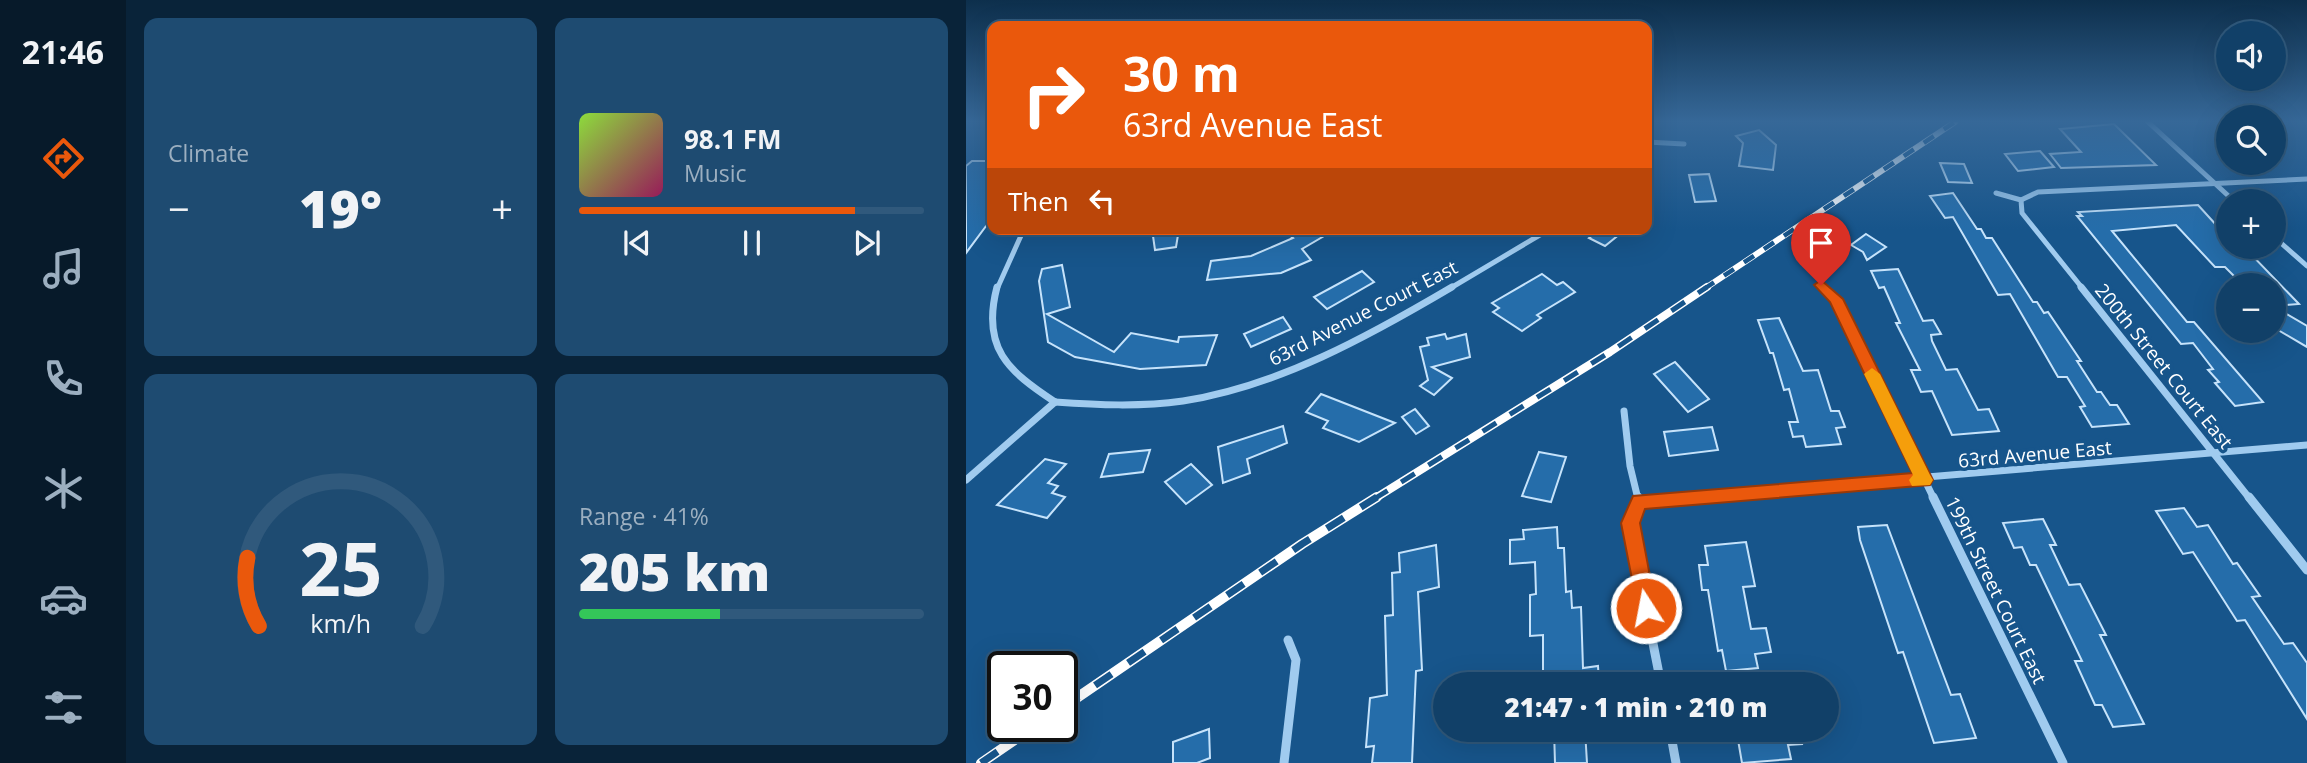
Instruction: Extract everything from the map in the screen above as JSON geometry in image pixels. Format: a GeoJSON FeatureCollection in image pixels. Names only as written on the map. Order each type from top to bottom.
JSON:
{"type":"FeatureCollection","features":[{"type":"Feature","properties":{"kind":"street"},"geometry":{"type":"LineString","coordinates":[[2186,158],[2220,189]]}},
{"type":"Feature","properties":{"kind":"street"},"geometry":{"type":"LineString","coordinates":[[1996,193],[2021,200],[2038,192],[2307,179]]}},
{"type":"Feature","properties":{"kind":"street","name":"200th Street Court East"},"geometry":{"type":"LineString","coordinates":[[2021,200],[2022,213],[2307,569]]}},
{"type":"Feature","properties":{"kind":"street"},"geometry":{"type":"LineString","coordinates":[[966,480],[1055,402],[1016,375],[1004,361],[991,326],[992,303],[998,280],[1021,235]]}},
{"type":"Feature","properties":{"kind":"street","name":"63rd Avenue Court East"},"geometry":{"type":"LineString","coordinates":[[1055,402],[1127,405],[1190,399],[1287,373],[1461,281],[1539,235]]}},
{"type":"Feature","properties":{"kind":"street"},"geometry":{"type":"LineString","coordinates":[[2286,247],[2307,266]]}},
{"type":"Feature","properties":{"kind":"street","name":"199th Street Court East"},"geometry":{"type":"LineString","coordinates":[[1821,285],[1836,299],[2063,763]]}},
{"type":"Feature","properties":{"kind":"street"},"geometry":{"type":"LineString","coordinates":[[1624,411],[1630,466],[1639,501],[1630,523],[1631,532],[1659,672]]}},
{"type":"Feature","properties":{"kind":"street","name":"63rd Avenue East"},"geometry":{"type":"LineString","coordinates":[[1639,501],[1924,480],[2307,445]]}},
{"type":"Feature","properties":{"kind":"street"},"geometry":{"type":"LineString","coordinates":[[1284,763],[1296,660],[1288,640]]}},
{"type":"Feature","properties":{"kind":"street"},"geometry":{"type":"LineString","coordinates":[[1672,742],[1676,763]]}},
{"type":"Feature","properties":{"kind":"building"},"geometry":{"type":"Polygon","coordinates":[[[1740,158],[1774,158],[1773,170],[1739,166],[1740,158]]]}},
{"type":"Feature","properties":{"kind":"building"},"geometry":{"type":"Polygon","coordinates":[[[2008,158],[2046,158],[2054,167],[2018,171],[2008,158]]]}},
{"type":"Feature","properties":{"kind":"building"},"geometry":{"type":"Polygon","coordinates":[[[2053,158],[2148,158],[2156,165],[2061,168],[2053,158]]]}},
{"type":"Feature","properties":{"kind":"building"},"geometry":{"type":"Polygon","coordinates":[[[972,161],[987,161],[987,225],[966,253],[966,166],[972,161]]]}},
{"type":"Feature","properties":{"kind":"building"},"geometry":{"type":"Polygon","coordinates":[[[1940,163],[1964,164],[1972,183],[1948,182],[1940,163]]]}},
{"type":"Feature","properties":{"kind":"building"},"geometry":{"type":"Polygon","coordinates":[[[1709,174],[1716,201],[1695,202],[1689,175],[1709,174]]]}},
{"type":"Feature","properties":{"kind":"building"},"geometry":{"type":"Polygon","coordinates":[[[1953,193],[1977,229],[1981,229],[1986,238],[1992,238],[2033,302],[2037,302],[2044,313],[2048,312],[2081,361],[2077,361],[2097,392],[2101,392],[2110,405],[2117,405],[2129,424],[2092,427],[2080,407],[2085,406],[2067,377],[2058,377],[2010,294],[1998,295],[1953,217],[1945,218],[1930,196],[1953,193]]]}},
{"type":"Feature","properties":{"kind":"building"},"geometry":{"type":"Polygon","coordinates":[[[2198,205],[2216,225],[2216,259],[2256,259],[2269,273],[2231,273],[2225,267],[2215,267],[2176,225],[2112,231],[2187,322],[2194,322],[2263,402],[2235,406],[2215,383],[2219,382],[2208,370],[2213,369],[2193,343],[2181,344],[2077,216],[2082,216],[2078,212],[2198,205]]]}},
{"type":"Feature","properties":{"kind":"building"},"geometry":{"type":"Polygon","coordinates":[[[1866,234],[1886,247],[1867,260],[1863,252],[1851,245],[1866,234]]]}},
{"type":"Feature","properties":{"kind":"building"},"geometry":{"type":"Polygon","coordinates":[[[1153,235],[1178,235],[1176,247],[1155,250],[1153,235]]]}},
{"type":"Feature","properties":{"kind":"building"},"geometry":{"type":"Polygon","coordinates":[[[1289,235],[1326,235],[1302,249],[1311,260],[1281,273],[1207,280],[1211,261],[1251,256],[1293,238],[1289,235]]]}},
{"type":"Feature","properties":{"kind":"building"},"geometry":{"type":"Polygon","coordinates":[[[1593,235],[1619,235],[1605,246],[1589,238],[1593,235]]]}},
{"type":"Feature","properties":{"kind":"building"},"geometry":{"type":"Polygon","coordinates":[[[1062,265],[1070,307],[1047,314],[1114,352],[1131,333],[1178,342],[1179,337],[1217,335],[1206,365],[1140,369],[1075,357],[1048,342],[1039,281],[1042,269],[1062,265]]]}},
{"type":"Feature","properties":{"kind":"building"},"geometry":{"type":"Polygon","coordinates":[[[1898,269],[1923,321],[1933,320],[1941,334],[1931,335],[1946,370],[1957,369],[1978,410],[1989,409],[1999,431],[1952,435],[1932,391],[1921,392],[1911,370],[1920,370],[1896,323],[1900,323],[1884,287],[1879,288],[1871,271],[1898,269]]]}},
{"type":"Feature","properties":{"kind":"building"},"geometry":{"type":"Polygon","coordinates":[[[1362,271],[1374,282],[1327,309],[1314,297],[1362,271]]]}},
{"type":"Feature","properties":{"kind":"building"},"geometry":{"type":"Polygon","coordinates":[[[1542,274],[1557,285],[1563,282],[1575,292],[1537,315],[1541,318],[1522,331],[1493,312],[1499,308],[1492,303],[1542,274]]]}},
{"type":"Feature","properties":{"kind":"building"},"geometry":{"type":"Polygon","coordinates":[[[2286,291],[2299,304],[2286,305],[2286,291]]]}},
{"type":"Feature","properties":{"kind":"building"},"geometry":{"type":"Polygon","coordinates":[[[2286,314],[2307,326],[2307,347],[2286,335],[2286,314]]]}},
{"type":"Feature","properties":{"kind":"building"},"geometry":{"type":"Polygon","coordinates":[[[1283,317],[1291,329],[1251,347],[1244,334],[1283,317]]]}},
{"type":"Feature","properties":{"kind":"building"},"geometry":{"type":"Polygon","coordinates":[[[1779,318],[1803,371],[1818,370],[1831,411],[1839,411],[1845,427],[1836,428],[1841,444],[1806,447],[1803,436],[1793,437],[1789,422],[1798,422],[1789,389],[1784,390],[1773,353],[1770,353],[1758,320],[1779,318]]]}},
{"type":"Feature","properties":{"kind":"building"},"geometry":{"type":"Polygon","coordinates":[[[1445,334],[1447,339],[1466,334],[1470,357],[1432,367],[1452,378],[1434,395],[1420,386],[1428,380],[1420,347],[1429,345],[1427,338],[1445,334]]]}},
{"type":"Feature","properties":{"kind":"building"},"geometry":{"type":"Polygon","coordinates":[[[1675,362],[1709,399],[1688,412],[1654,374],[1675,362]]]}},
{"type":"Feature","properties":{"kind":"building"},"geometry":{"type":"Polygon","coordinates":[[[1321,394],[1395,423],[1359,442],[1323,428],[1328,421],[1306,412],[1321,394]]]}},
{"type":"Feature","properties":{"kind":"building"},"geometry":{"type":"Polygon","coordinates":[[[1415,409],[1429,426],[1416,434],[1402,417],[1415,409]]]}},
{"type":"Feature","properties":{"kind":"building"},"geometry":{"type":"Polygon","coordinates":[[[1283,426],[1287,443],[1247,459],[1250,473],[1223,483],[1218,447],[1283,426]]]}},
{"type":"Feature","properties":{"kind":"building"},"geometry":{"type":"Polygon","coordinates":[[[1712,427],[1718,450],[1669,456],[1664,432],[1712,427]]]}},
{"type":"Feature","properties":{"kind":"building"},"geometry":{"type":"Polygon","coordinates":[[[1150,450],[1143,472],[1101,477],[1109,454],[1150,450]]]}},
{"type":"Feature","properties":{"kind":"building"},"geometry":{"type":"Polygon","coordinates":[[[1539,452],[1566,457],[1551,502],[1522,496],[1539,452]]]}},
{"type":"Feature","properties":{"kind":"building"},"geometry":{"type":"Polygon","coordinates":[[[1045,459],[1066,464],[1048,483],[1058,486],[1052,493],[1065,497],[1047,518],[997,505],[1045,459]]]}},
{"type":"Feature","properties":{"kind":"building"},"geometry":{"type":"Polygon","coordinates":[[[1191,464],[1212,485],[1186,504],[1165,482],[1191,464]]]}},
{"type":"Feature","properties":{"kind":"building"},"geometry":{"type":"Polygon","coordinates":[[[2184,508],[2197,527],[2208,525],[2233,564],[2237,563],[2260,596],[2252,597],[2284,644],[2293,643],[2307,663],[2307,719],[2245,620],[2237,621],[2193,552],[2183,554],[2156,511],[2184,508]]]}},
{"type":"Feature","properties":{"kind":"building"},"geometry":{"type":"Polygon","coordinates":[[[2043,519],[2056,545],[2050,545],[2069,585],[2080,584],[2106,635],[2100,635],[2144,724],[2113,727],[2102,705],[2095,705],[2075,661],[2082,661],[2036,565],[2030,565],[2022,547],[2014,548],[2003,523],[2043,519]]]}},
{"type":"Feature","properties":{"kind":"building"},"geometry":{"type":"Polygon","coordinates":[[[1887,525],[1951,695],[1960,694],[1976,738],[1934,743],[1903,652],[1898,653],[1860,540],[1858,527],[1887,525]]]}},
{"type":"Feature","properties":{"kind":"building"},"geometry":{"type":"Polygon","coordinates":[[[1557,527],[1558,548],[1564,548],[1566,592],[1571,591],[1572,608],[1581,607],[1583,668],[1598,666],[1598,672],[1543,672],[1543,635],[1530,636],[1530,595],[1536,594],[1535,562],[1510,564],[1510,540],[1524,539],[1523,530],[1557,527]]]}},
{"type":"Feature","properties":{"kind":"building"},"geometry":{"type":"Polygon","coordinates":[[[1746,542],[1755,586],[1743,587],[1751,629],[1766,628],[1771,652],[1755,654],[1758,668],[1726,671],[1722,650],[1718,651],[1708,590],[1702,590],[1699,565],[1708,565],[1705,546],[1746,542]]]}},
{"type":"Feature","properties":{"kind":"building"},"geometry":{"type":"Polygon","coordinates":[[[1436,545],[1439,587],[1418,592],[1422,670],[1416,671],[1412,763],[1372,763],[1374,746],[1366,747],[1370,698],[1387,695],[1385,616],[1393,615],[1392,573],[1400,572],[1399,553],[1436,545]]]}},
{"type":"Feature","properties":{"kind":"building"},"geometry":{"type":"Polygon","coordinates":[[[1209,729],[1210,758],[1197,763],[1173,763],[1173,742],[1209,729]]]}},
{"type":"Feature","properties":{"kind":"building"},"geometry":{"type":"Polygon","coordinates":[[[1554,742],[1586,742],[1587,763],[1555,763],[1554,742]]]}},
{"type":"Feature","properties":{"kind":"building"},"geometry":{"type":"Polygon","coordinates":[[[1738,742],[1802,742],[1788,745],[1791,759],[1742,763],[1738,742]]]}},
{"type":"Feature","properties":{"kind":"railway"},"geometry":{"type":"LineString","coordinates":[[1706,288],[1901,158]]}},
{"type":"Feature","properties":{"kind":"railway"},"geometry":{"type":"LineString","coordinates":[[1374,499],[1610,352],[1706,288]]}},
{"type":"Feature","properties":{"kind":"railway"},"geometry":{"type":"LineString","coordinates":[[1078,697],[1302,544],[1377,497]]}},
{"type":"Feature","properties":{"kind":"railway"},"geometry":{"type":"LineString","coordinates":[[981,763],[1012,742]]}},
{"type":"Feature","properties":{"kind":"slow traffic"},"geometry":{"type":"LineString","coordinates":[[1872,374],[1924,480],[1918,480]]}},
{"type":"Feature","properties":{"kind":"route"},"geometry":{"type":"LineString","coordinates":[[1646,608],[1630,523],[1639,501],[1924,480],[1836,299],[1821,285]]}}]}
